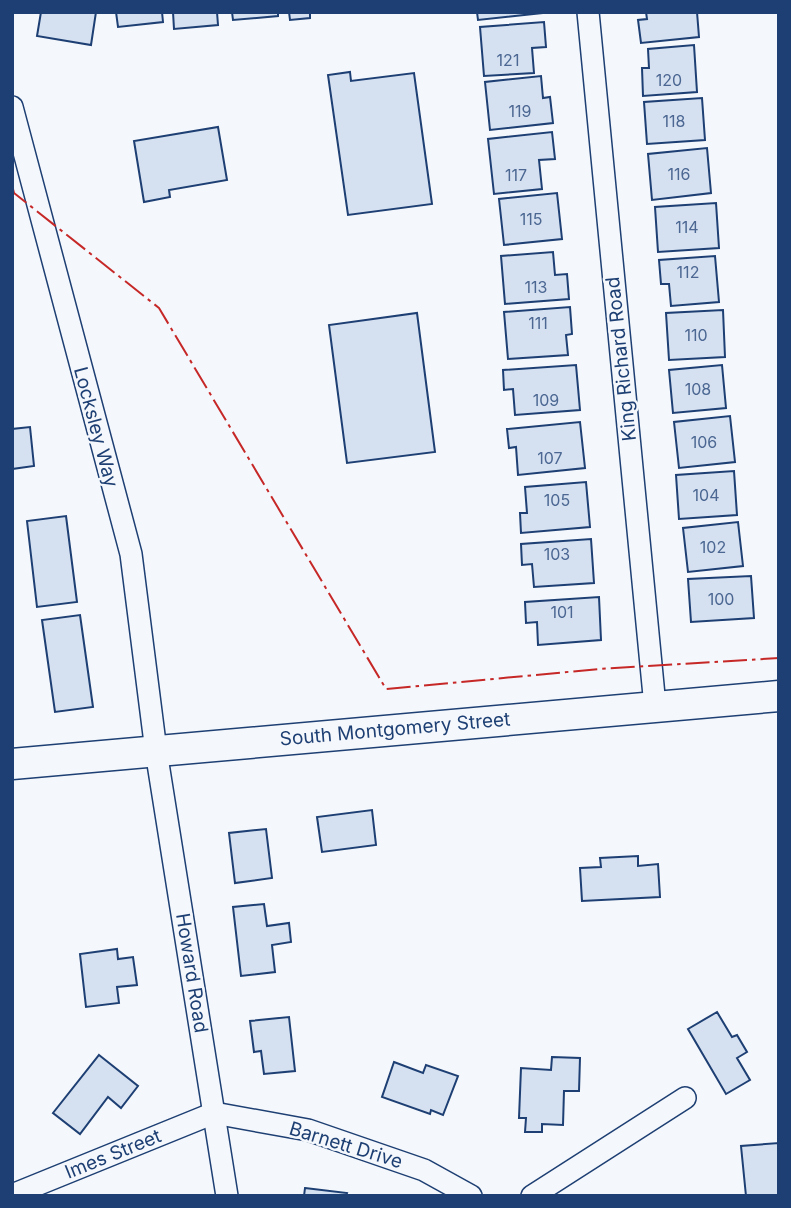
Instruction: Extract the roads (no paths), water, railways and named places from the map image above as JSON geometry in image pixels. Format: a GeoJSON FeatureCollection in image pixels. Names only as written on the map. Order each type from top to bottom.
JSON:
{"type":"FeatureCollection","features":[{"type":"Feature","properties":{"kind":"street","name":"King Richard Road"},"geometry":{"type":"LineString","coordinates":[[587,12],[654,706]]}},
{"type":"Feature","properties":{"kind":"street","name":"Locksley Way"},"geometry":{"type":"LineString","coordinates":[[12,107],[131,554],[156,751]]}},
{"type":"Feature","properties":{"kind":"street","name":"South Montgomery Street"},"geometry":{"type":"LineString","coordinates":[[12,764],[779,696]]}},
{"type":"Feature","properties":{"kind":"street","name":"Howard Road"},"geometry":{"type":"LineString","coordinates":[[156,751],[227,1196]]}},
{"type":"Feature","properties":{"kind":"street"},"geometry":{"type":"LineString","coordinates":[[532,1196],[685,1098]]}},
{"type":"Feature","properties":{"kind":"street","name":"Imes Street"},"geometry":{"type":"LineString","coordinates":[[12,1195],[214,1114]]}},
{"type":"Feature","properties":{"kind":"street","name":"Barnett Drive"},"geometry":{"type":"LineString","coordinates":[[214,1114],[308,1130],[424,1170],[471,1196]]}}]}
